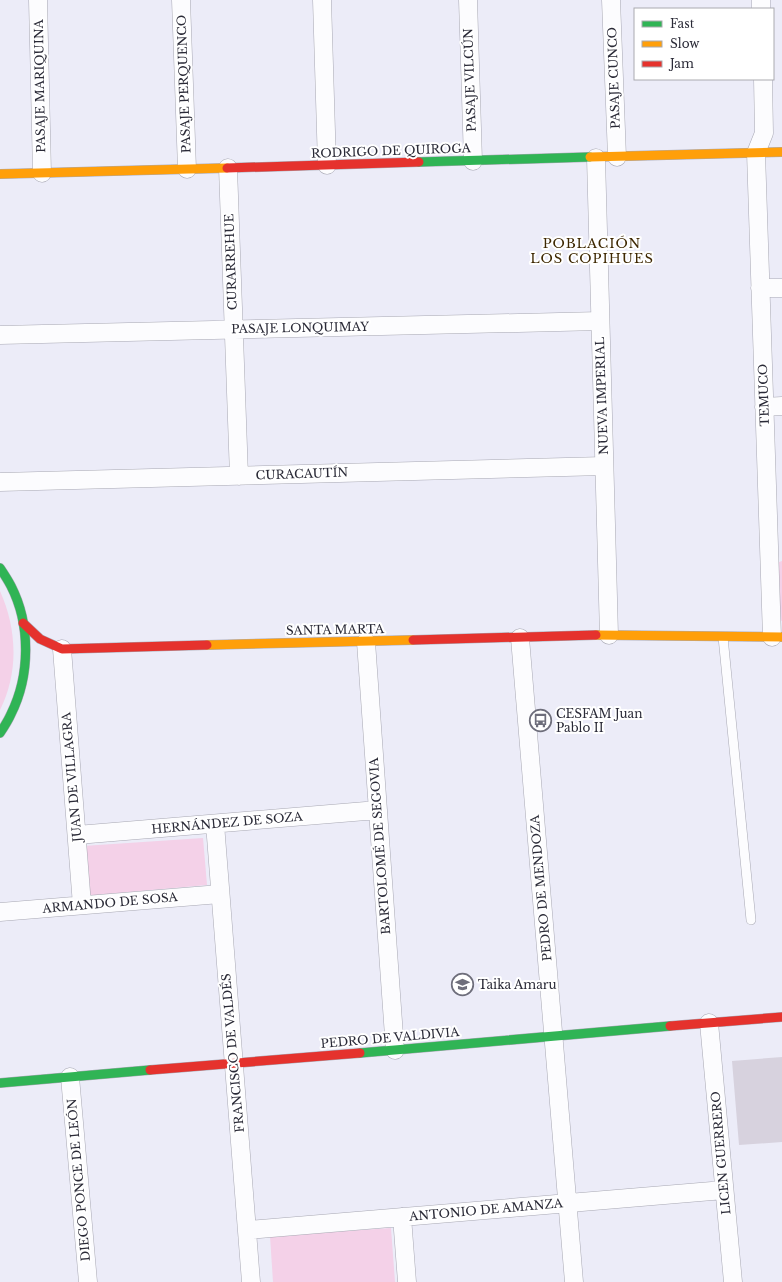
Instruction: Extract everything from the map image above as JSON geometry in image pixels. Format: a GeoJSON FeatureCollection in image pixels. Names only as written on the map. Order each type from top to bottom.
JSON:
{"type":"FeatureCollection","features":[{"type":"Feature","properties":{"kind":"street","name":"PASAJE MARIQUINA"},"geometry":{"type":"LineString","coordinates":[[38,0],[42,173]]}},
{"type":"Feature","properties":{"kind":"street","name":"PASAJE PERQUENCO"},"geometry":{"type":"LineString","coordinates":[[181,0],[187,169]]}},
{"type":"Feature","properties":{"kind":"street"},"geometry":{"type":"LineString","coordinates":[[322,0],[327,165]]}},
{"type":"Feature","properties":{"kind":"street","name":"PASAJE VILCÚN"},"geometry":{"type":"LineString","coordinates":[[468,0],[472,161]]}},
{"type":"Feature","properties":{"kind":"street","name":"PASAJE CUNCO"},"geometry":{"type":"LineString","coordinates":[[611,0],[617,157]]}},
{"type":"Feature","properties":{"kind":"street"},"geometry":{"type":"LineString","coordinates":[[756,153],[764,133],[763,80]]}},
{"type":"Feature","properties":{"kind":"street","name":"RODRIGO DE QUIROGA"},"geometry":{"type":"LineString","coordinates":[[0,174],[782,152]]}},
{"type":"Feature","properties":{"kind":"street","name":"TEMUCO"},"geometry":{"type":"LineString","coordinates":[[756,153],[760,288],[773,406],[777,637]]}},
{"type":"Feature","properties":{"kind":"street","name":"NUEVA IMPERIAL"},"geometry":{"type":"LineString","coordinates":[[596,158],[609,635]]}},
{"type":"Feature","properties":{"kind":"street","name":"CURARREHUE"},"geometry":{"type":"LineString","coordinates":[[228,168],[239,476]]}},
{"type":"Feature","properties":{"kind":"street"},"geometry":{"type":"LineString","coordinates":[[760,288],[782,288]]}},
{"type":"Feature","properties":{"kind":"street","name":"PASAJE LONQUIMAY"},"geometry":{"type":"LineString","coordinates":[[0,335],[600,321]]}},
{"type":"Feature","properties":{"kind":"street","name":"CURACAUTÍN"},"geometry":{"type":"LineString","coordinates":[[0,482],[604,466]]}},
{"type":"Feature","properties":{"kind":"street"},"geometry":{"type":"LineString","coordinates":[[0,568],[16,597],[24,623],[26,650],[25,671],[20,691],[13,711],[0,733]]}},
{"type":"Feature","properties":{"kind":"street","name":"SANTA MARTA"},"geometry":{"type":"LineString","coordinates":[[24,623],[32,633],[56,651],[609,635],[777,637]]}},
{"type":"Feature","properties":{"kind":"street","name":"PEDRO DE MENDOZA"},"geometry":{"type":"LineString","coordinates":[[520,638],[574,1282]]}},
{"type":"Feature","properties":{"kind":"street","name":"BARTOLOMÉ DE SEGOVIA"},"geometry":{"type":"LineString","coordinates":[[366,642],[395,1050]]}},
{"type":"Feature","properties":{"kind":"street","name":"JUAN DE VILLAGRA"},"geometry":{"type":"LineString","coordinates":[[56,651],[77,835],[82,905]]}},
{"type":"Feature","properties":{"kind":"street"},"geometry":{"type":"LineString","coordinates":[[25,671],[36,662]]}},
{"type":"Feature","properties":{"kind":"street","name":"HERNÁNDEZ DE SOZA"},"geometry":{"type":"LineString","coordinates":[[77,835],[378,810]]}},
{"type":"Feature","properties":{"kind":"street","name":"FRANCISCO DE VALDÉS"},"geometry":{"type":"LineString","coordinates":[[215,824],[251,1282]]}},
{"type":"Feature","properties":{"kind":"street","name":"ARMANDO DE SOSA"},"geometry":{"type":"LineString","coordinates":[[0,912],[220,894]]}},
{"type":"Feature","properties":{"kind":"street","name":"PEDRO DE VALDIVIA"},"geometry":{"type":"LineString","coordinates":[[0,1083],[782,1017]]}},
{"type":"Feature","properties":{"kind":"street","name":"LICEN GUERRERO"},"geometry":{"type":"LineString","coordinates":[[709,1023],[733,1282]]}},
{"type":"Feature","properties":{"kind":"street","name":"DIEGO PONCE DE LEÓN"},"geometry":{"type":"LineString","coordinates":[[70,1077],[88,1282]]}},
{"type":"Feature","properties":{"kind":"street","name":"ANTONIO DE AMANZA"},"geometry":{"type":"LineString","coordinates":[[247,1230],[724,1190]]}},
{"type":"Feature","properties":{"kind":"street"},"geometry":{"type":"LineString","coordinates":[[402,1217],[407,1282]]}},
{"type":"Feature","properties":{"kind":"lane"},"geometry":{"type":"LineString","coordinates":[[723,637],[751,920]]}},
{"type":"Feature","properties":{"kind":"shaded area"},"geometry":{"type":"Polygon","coordinates":[[[782,561],[782,621],[780,620],[779,562],[782,561]]]}},
{"type":"Feature","properties":{"kind":"shaded area"},"geometry":{"type":"Polygon","coordinates":[[[0,591],[10,620],[14,650],[10,681],[0,710],[0,591]]]}},
{"type":"Feature","properties":{"kind":"shaded area"},"geometry":{"type":"Polygon","coordinates":[[[203,838],[207,885],[86,896],[83,846],[203,838]]]}},
{"type":"Feature","properties":{"kind":"shaded area"},"geometry":{"type":"Polygon","coordinates":[[[391,1228],[395,1282],[273,1282],[270,1236],[391,1228]]]}},
{"type":"Feature","properties":{"kind":"building"},"geometry":{"type":"Polygon","coordinates":[[[782,1057],[782,1142],[739,1145],[732,1061],[782,1057]]]}},
{"type":"Feature","properties":{"kind":"traffic: fast"},"geometry":{"type":"LineString","coordinates":[[419,162],[590,157]]}},
{"type":"Feature","properties":{"kind":"traffic: fast"},"geometry":{"type":"LineString","coordinates":[[0,568],[18,601],[25,634],[26,650],[25,667],[17,699],[9,719],[0,733]]}},
{"type":"Feature","properties":{"kind":"traffic: fast"},"geometry":{"type":"LineString","coordinates":[[360,1053],[670,1026]]}},
{"type":"Feature","properties":{"kind":"traffic: fast"},"geometry":{"type":"LineString","coordinates":[[0,1083],[150,1070]]}},
{"type":"Feature","properties":{"kind":"traffic: slow"},"geometry":{"type":"LineString","coordinates":[[590,157],[782,152]]}},
{"type":"Feature","properties":{"kind":"traffic: slow"},"geometry":{"type":"LineString","coordinates":[[0,174],[227,168]]}},
{"type":"Feature","properties":{"kind":"traffic: slow"},"geometry":{"type":"LineString","coordinates":[[596,635],[782,637]]}},
{"type":"Feature","properties":{"kind":"traffic: slow"},"geometry":{"type":"LineString","coordinates":[[207,645],[413,640]]}},
{"type":"Feature","properties":{"kind":"traffic: jam"},"geometry":{"type":"LineString","coordinates":[[227,168],[419,162]]}},
{"type":"Feature","properties":{"kind":"traffic: jam"},"geometry":{"type":"LineString","coordinates":[[23,623],[40,639],[62,649],[207,645]]}},
{"type":"Feature","properties":{"kind":"traffic: jam"},"geometry":{"type":"LineString","coordinates":[[413,640],[596,635]]}},
{"type":"Feature","properties":{"kind":"traffic: jam"},"geometry":{"type":"LineString","coordinates":[[670,1026],[782,1017]]}},
{"type":"Feature","properties":{"kind":"traffic: jam"},"geometry":{"type":"LineString","coordinates":[[150,1070],[360,1053]]}},
{"type":"Feature","properties":{"kind":"place","name":"CESFAM Juan Pablo II"},"geometry":{"type":"Point","coordinates":[541,721]}},
{"type":"Feature","properties":{"kind":"place","name":"Taika Amaru"},"geometry":{"type":"Point","coordinates":[462,985]}},
{"type":"Feature","properties":{"kind":"district","name":"POBLACIÓN LOS COPIHUES"},"geometry":{"type":"Point","coordinates":[592,250]}}]}
